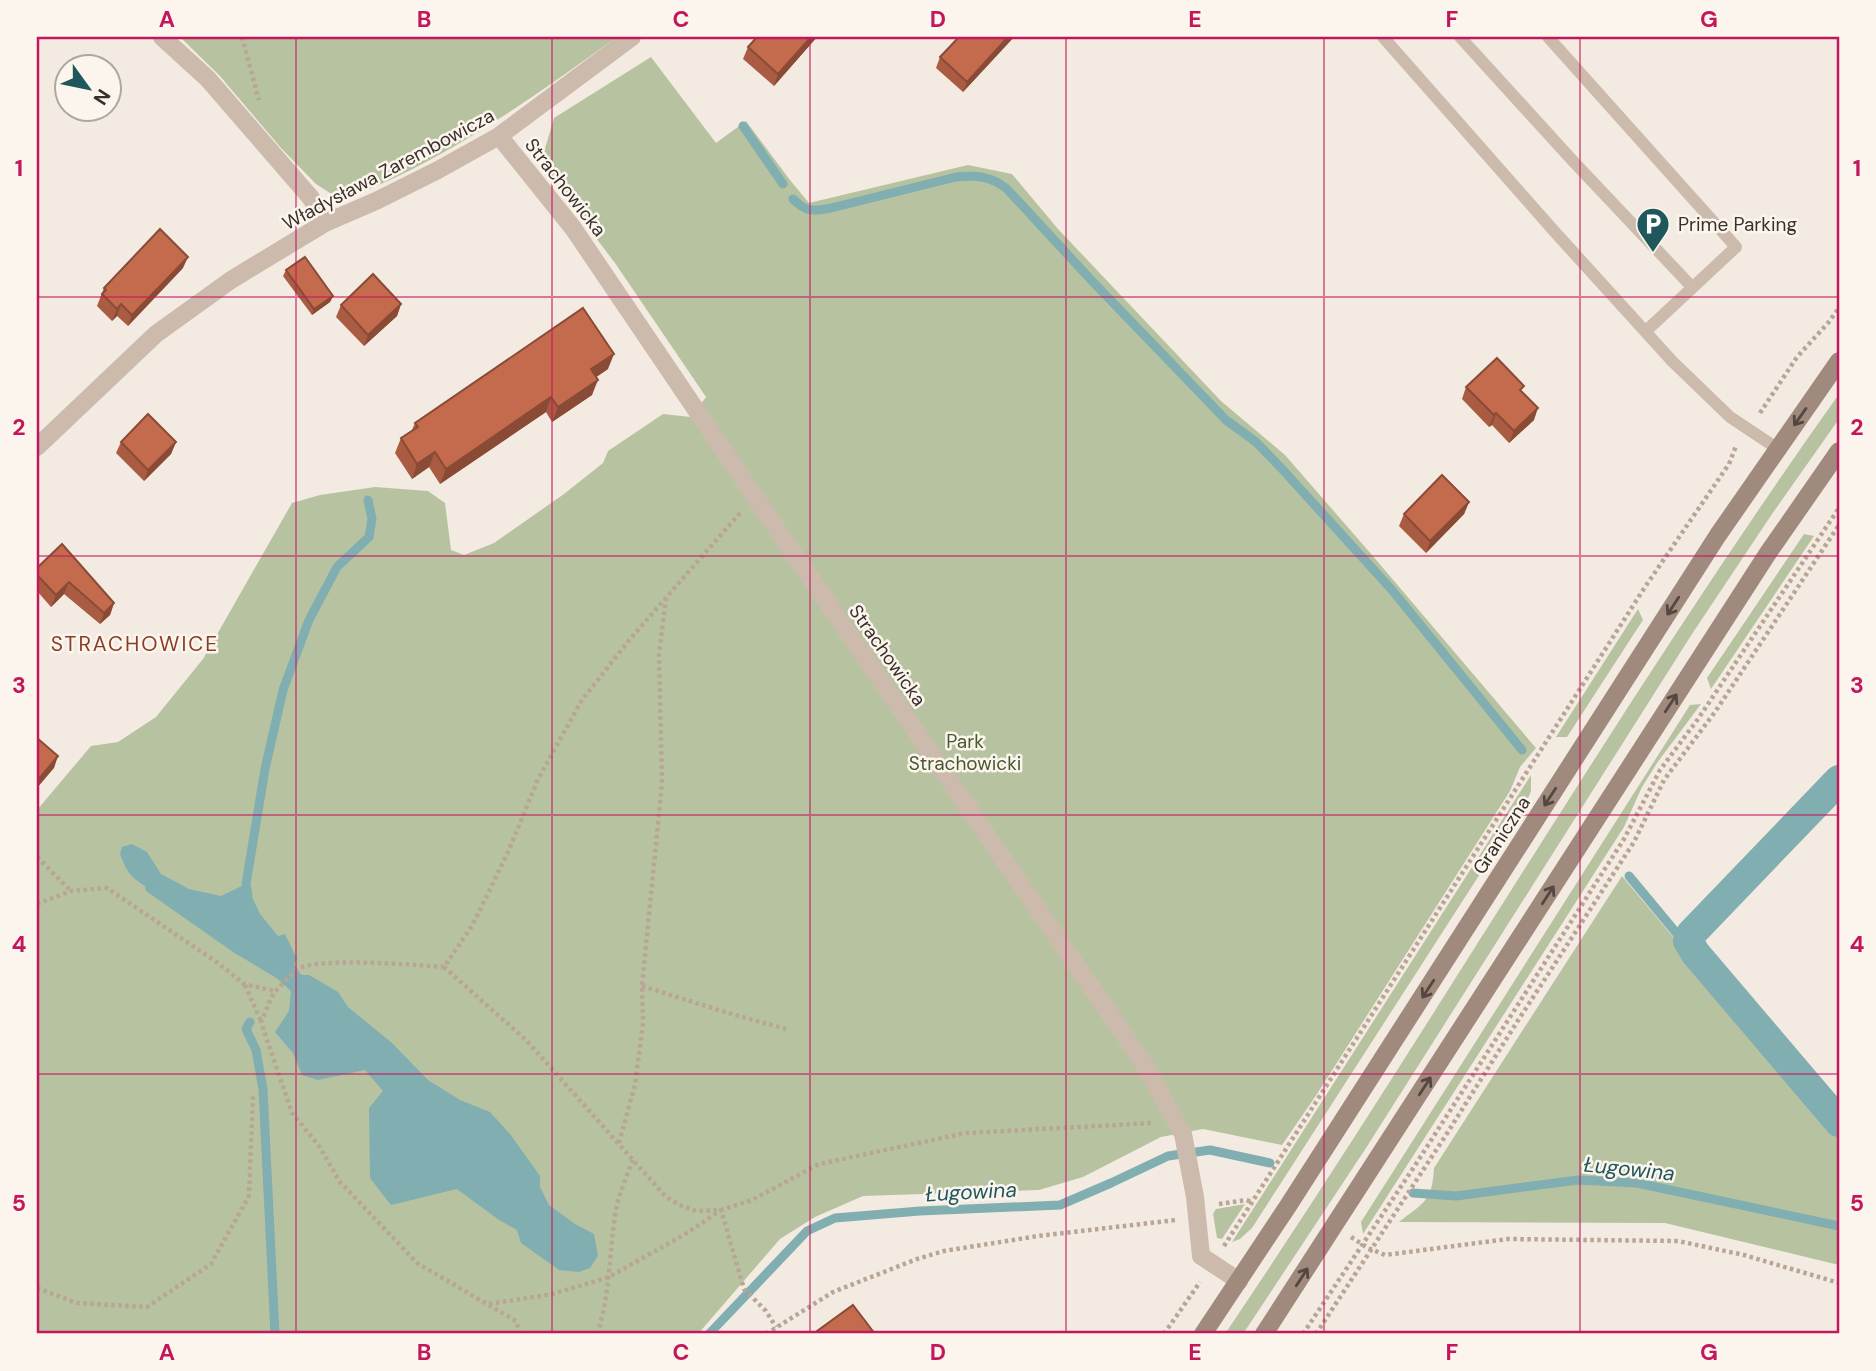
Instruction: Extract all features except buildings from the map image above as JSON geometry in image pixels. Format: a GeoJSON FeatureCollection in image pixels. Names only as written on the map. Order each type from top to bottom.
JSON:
{"type":"FeatureCollection","features":[{"type":"Feature","properties":{"kind":"main road","name":"Graniczna"},"geometry":{"type":"LineString","coordinates":[[1203,1334],[1240,1281],[1710,547],[1839,361]]}},
{"type":"Feature","properties":{"kind":"main road"},"geometry":{"type":"LineString","coordinates":[[1264,1334],[1768,553],[1839,451]]}},
{"type":"Feature","properties":{"kind":"street"},"geometry":{"type":"LineString","coordinates":[[162,37],[208,79],[311,198],[325,223]]}},
{"type":"Feature","properties":{"kind":"street","name":"Władysława Zarembowicza"},"geometry":{"type":"LineString","coordinates":[[37,447],[156,334],[231,280],[325,223],[438,170],[499,136],[632,37]]}},
{"type":"Feature","properties":{"kind":"street","name":"Strachowicka"},"geometry":{"type":"LineString","coordinates":[[499,136],[573,228],[1144,1063],[1179,1126],[1191,1176],[1204,1211],[1201,1256],[1213,1264]]}},
{"type":"Feature","properties":{"kind":"street"},"geometry":{"type":"LineString","coordinates":[[1213,1264],[1240,1281]]}},
{"type":"Feature","properties":{"kind":"lane"},"geometry":{"type":"LineString","coordinates":[[1383,37],[1545,221],[1706,395],[1730,417],[1778,450]]}},
{"type":"Feature","properties":{"kind":"lane"},"geometry":{"type":"LineString","coordinates":[[1460,37],[1692,288]]}},
{"type":"Feature","properties":{"kind":"lane"},"geometry":{"type":"LineString","coordinates":[[1548,37],[1736,247],[1646,331]]}},
{"type":"Feature","properties":{"kind":"path"},"geometry":{"type":"LineString","coordinates":[[242,37],[265,123],[263,143]]}},
{"type":"Feature","properties":{"kind":"path"},"geometry":{"type":"LineString","coordinates":[[1164,1334],[1213,1264],[1652,576],[1728,464],[1737,444],[1797,357],[1839,308]]}},
{"type":"Feature","properties":{"kind":"path"},"geometry":{"type":"LineString","coordinates":[[444,967],[472,926],[509,850],[538,779],[582,700],[630,639],[755,497]]}},
{"type":"Feature","properties":{"kind":"path"},"geometry":{"type":"LineString","coordinates":[[1303,1334],[1624,839],[1656,776],[1705,709],[1839,509]]}},
{"type":"Feature","properties":{"kind":"path"},"geometry":{"type":"LineString","coordinates":[[1316,1334],[1634,842],[1664,780],[1715,712],[1839,525]]}},
{"type":"Feature","properties":{"kind":"path"},"geometry":{"type":"LineString","coordinates":[[619,1143],[635,1085],[643,1023],[642,986],[662,783],[659,654],[666,597]]}},
{"type":"Feature","properties":{"kind":"path"},"geometry":{"type":"LineString","coordinates":[[37,857],[71,891]]}},
{"type":"Feature","properties":{"kind":"path"},"geometry":{"type":"LineString","coordinates":[[37,904],[71,891],[107,888],[218,963],[244,984],[275,992]]}},
{"type":"Feature","properties":{"kind":"path"},"geometry":{"type":"LineString","coordinates":[[261,1022],[275,992],[300,968],[362,963],[444,967],[527,1041],[666,1197],[696,1211],[721,1210],[752,1200],[819,1164],[952,1135],[1154,1123],[1179,1126]]}},
{"type":"Feature","properties":{"kind":"path"},"geometry":{"type":"LineString","coordinates":[[244,984],[261,1022],[292,1114],[319,1146],[340,1182],[416,1263],[516,1321],[520,1334]]}},
{"type":"Feature","properties":{"kind":"path"},"geometry":{"type":"LineString","coordinates":[[642,986],[786,1029]]}},
{"type":"Feature","properties":{"kind":"path"},"geometry":{"type":"LineString","coordinates":[[37,1288],[77,1303],[147,1307],[211,1264],[249,1196],[253,1095]]}},
{"type":"Feature","properties":{"kind":"path"},"geometry":{"type":"LineString","coordinates":[[597,1334],[608,1277],[615,1212],[633,1158]]}},
{"type":"Feature","properties":{"kind":"path"},"geometry":{"type":"LineString","coordinates":[[766,1334],[833,1292],[944,1251],[1204,1211],[1246,1200],[1252,1202]]}},
{"type":"Feature","properties":{"kind":"path"},"geometry":{"type":"LineString","coordinates":[[488,1305],[553,1294],[608,1277],[687,1233],[721,1210]]}},
{"type":"Feature","properties":{"kind":"path"},"geometry":{"type":"LineString","coordinates":[[721,1210],[744,1289],[766,1311],[776,1327]]}},
{"type":"Feature","properties":{"kind":"path"},"geometry":{"type":"LineString","coordinates":[[1334,1227],[1385,1255],[1508,1239],[1678,1241],[1744,1255],[1839,1283]]}},
{"type":"Feature","properties":{"kind":"green space"},"geometry":{"type":"Polygon","coordinates":[[[180,37],[617,37],[520,105],[453,147],[419,166],[347,198],[330,193],[316,184],[281,148],[219,75],[180,37]]]}},
{"type":"Feature","properties":{"kind":"green space","name":"Park Strachowicki"},"geometry":{"type":"Polygon","coordinates":[[[651,57],[716,143],[746,121],[809,203],[968,165],[1012,174],[1058,229],[1221,401],[1285,455],[1536,748],[1520,767],[1510,791],[1282,1145],[1203,1129],[1161,1137],[1083,1177],[1039,1190],[863,1196],[815,1217],[780,1239],[698,1334],[37,1334],[37,810],[91,746],[118,742],[156,717],[203,659],[292,503],[320,495],[375,487],[428,491],[445,503],[451,550],[464,555],[494,543],[564,494],[603,463],[608,451],[663,414],[691,417],[706,397],[615,263],[551,179],[544,152],[554,118],[651,57]]]}},
{"type":"Feature","properties":{"kind":"green space"},"geometry":{"type":"Polygon","coordinates":[[[1839,394],[1839,419],[1692,634],[1366,1148],[1243,1334],[1225,1334],[1379,1099],[1681,626],[1839,394]]]}},
{"type":"Feature","properties":{"kind":"green space"},"geometry":{"type":"Polygon","coordinates":[[[1804,534],[1814,536],[1711,689],[1707,678],[1804,534]]]}},
{"type":"Feature","properties":{"kind":"green space"},"geometry":{"type":"Polygon","coordinates":[[[1638,609],[1643,620],[1567,737],[1556,737],[1638,609]]]}},
{"type":"Feature","properties":{"kind":"green space"},"geometry":{"type":"Polygon","coordinates":[[[1701,704],[1657,763],[1642,787],[1624,827],[1363,1234],[1361,1222],[1690,705],[1701,704]]]}},
{"type":"Feature","properties":{"kind":"green space"},"geometry":{"type":"Polygon","coordinates":[[[1531,775],[1531,791],[1527,801],[1252,1228],[1240,1239],[1232,1242],[1531,775]]]}},
{"type":"Feature","properties":{"kind":"green space"},"geometry":{"type":"Polygon","coordinates":[[[1622,876],[1839,1135],[1839,1265],[1665,1223],[1399,1222],[1429,1195],[1434,1168],[1622,876]]]}},
{"type":"Feature","properties":{"kind":"green space"},"geometry":{"type":"Polygon","coordinates":[[[1245,1204],[1222,1239],[1217,1238],[1213,1214],[1216,1209],[1245,1204]]]}},
{"type":"Feature","properties":{"kind":"water"},"geometry":{"type":"Polygon","coordinates":[[[132,844],[147,852],[161,874],[189,889],[221,896],[246,884],[260,914],[278,936],[285,934],[297,959],[294,964],[301,975],[309,975],[338,992],[348,1007],[392,1043],[428,1080],[460,1100],[490,1112],[510,1134],[540,1176],[540,1187],[549,1205],[594,1234],[598,1256],[590,1268],[579,1272],[559,1270],[521,1243],[517,1230],[457,1189],[391,1205],[370,1178],[369,1108],[383,1091],[365,1070],[318,1080],[302,1075],[293,1053],[275,1032],[289,1011],[291,991],[278,979],[233,952],[146,891],[145,886],[129,873],[120,854],[122,847],[132,844]]]}},
{"type":"Feature","properties":{"kind":"waterway"},"geometry":{"type":"LineString","coordinates":[[743,126],[783,184]]}},
{"type":"Feature","properties":{"kind":"waterway"},"geometry":{"type":"LineString","coordinates":[[793,199],[806,209],[819,210],[963,176],[989,179],[1007,189],[1226,420],[1256,442],[1283,470],[1392,590],[1522,750]]}},
{"type":"Feature","properties":{"kind":"waterway"},"geometry":{"type":"LineString","coordinates":[[248,895],[246,884],[265,769],[283,690],[309,620],[337,567],[369,537],[372,519],[368,500]]}},
{"type":"Feature","properties":{"kind":"waterway"},"geometry":{"type":"LineString","coordinates":[[1839,780],[1691,934],[1688,941],[1696,954],[1839,1122]]}},
{"type":"Feature","properties":{"kind":"waterway"},"geometry":{"type":"LineString","coordinates":[[1629,876],[1678,935],[1688,941]]}},
{"type":"Feature","properties":{"kind":"waterway"},"geometry":{"type":"LineString","coordinates":[[250,1022],[246,1029],[256,1050],[263,1089],[275,1334]]}},
{"type":"Feature","properties":{"kind":"waterway","name":"Ługowina"},"geometry":{"type":"LineString","coordinates":[[709,1334],[807,1231],[835,1218],[1060,1205],[1168,1156],[1210,1150],[1270,1163]]}},
{"type":"Feature","properties":{"kind":"waterway","name":"Ługowina"},"geometry":{"type":"LineString","coordinates":[[1413,1193],[1456,1196],[1578,1180],[1637,1183],[1839,1226]]}},
{"type":"Feature","properties":{"kind":"place","name":"Prime Parking"},"geometry":{"type":"Point","coordinates":[1653,254]}},
{"type":"Feature","properties":{"kind":"district","name":"STRACHOWICE"},"geometry":{"type":"Point","coordinates":[135,644]}}]}
